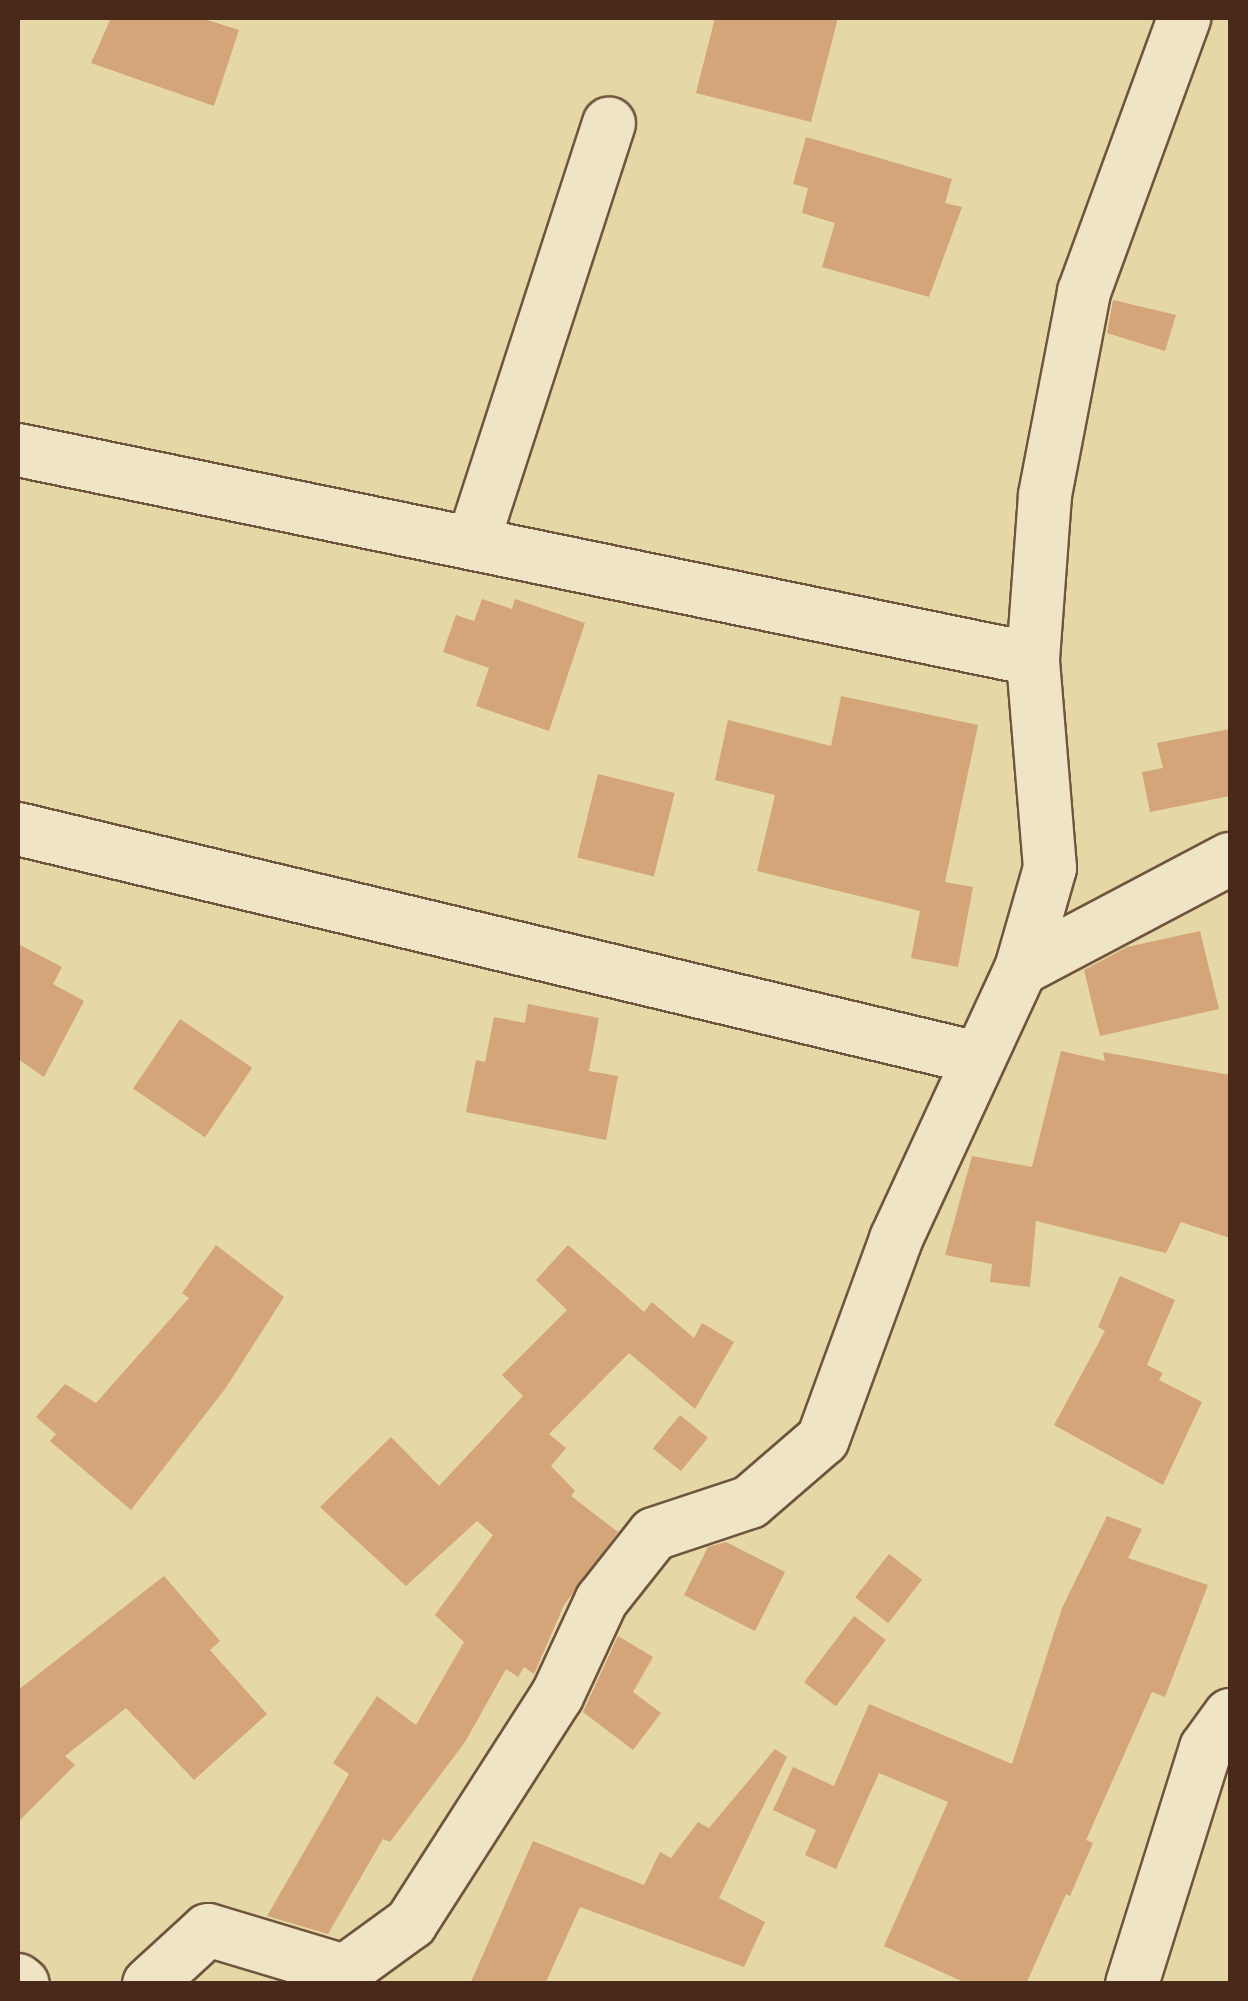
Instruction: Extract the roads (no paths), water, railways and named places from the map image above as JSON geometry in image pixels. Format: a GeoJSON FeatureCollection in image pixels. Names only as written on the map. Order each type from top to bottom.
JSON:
{"type":"FeatureCollection","features":[{"type":"Feature","properties":{"kind":"street"},"geometry":{"type":"LineString","coordinates":[[149,1984],[208,1930],[345,1972],[411,1923],[557,1696],[602,1602],[654,1534],[750,1502],[822,1439],[896,1238],[1021,969],[1050,868],[1032,659],[1045,495],[1084,292],[1184,18]]}},
{"type":"Feature","properties":{"kind":"street"},"geometry":{"type":"LineString","coordinates":[[473,542],[608,124]]}},
{"type":"Feature","properties":{"kind":"street"},"geometry":{"type":"LineString","coordinates":[[18,450],[1032,659]]}},
{"type":"Feature","properties":{"kind":"street"},"geometry":{"type":"LineString","coordinates":[[18,830],[977,1058]]}},
{"type":"Feature","properties":{"kind":"street"},"geometry":{"type":"LineString","coordinates":[[1021,969],[1230,859]]}},
{"type":"Feature","properties":{"kind":"street"},"geometry":{"type":"LineString","coordinates":[[1132,1984],[1206,1748],[1230,1715]]}}]}
